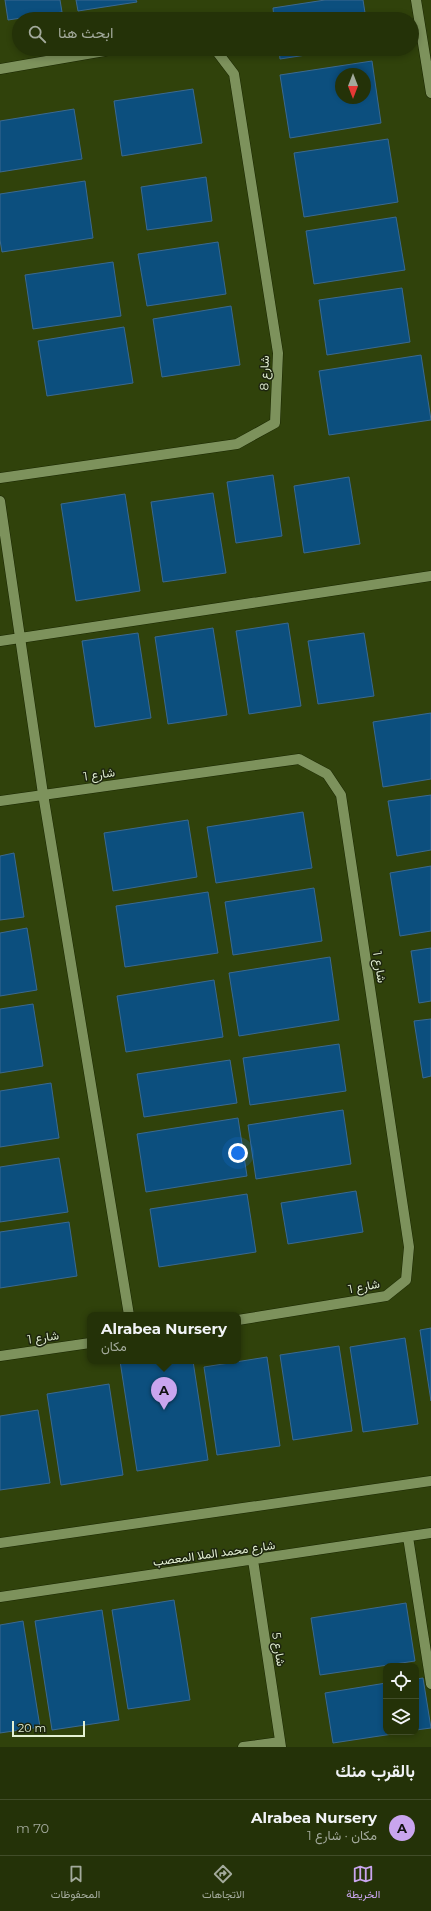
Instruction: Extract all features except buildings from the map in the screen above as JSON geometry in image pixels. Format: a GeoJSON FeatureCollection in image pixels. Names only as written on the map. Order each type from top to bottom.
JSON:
{"type":"FeatureCollection","features":[{"type":"Feature","properties":{"kind":"street"},"geometry":{"type":"LineString","coordinates":[[416,0],[418,12]]}},
{"type":"Feature","properties":{"kind":"street"},"geometry":{"type":"LineString","coordinates":[[419,18],[431,91]]}},
{"type":"Feature","properties":{"kind":"street"},"geometry":{"type":"LineString","coordinates":[[0,69],[75,56]]}},
{"type":"Feature","properties":{"kind":"street","name":"شارع 8"},"geometry":{"type":"LineString","coordinates":[[0,478],[237,444],[275,423],[278,353],[234,74],[220,56]]}},
{"type":"Feature","properties":{"kind":"street"},"geometry":{"type":"LineString","coordinates":[[0,501],[43,794],[129,1312]]}},
{"type":"Feature","properties":{"kind":"street"},"geometry":{"type":"LineString","coordinates":[[0,641],[431,576]]}},
{"type":"Feature","properties":{"kind":"street","name":"شارع 1"},"geometry":{"type":"LineString","coordinates":[[0,801],[299,760],[327,774],[341,795],[409,1248],[406,1280],[386,1296],[241,1320]]}},
{"type":"Feature","properties":{"kind":"street","name":"شارع 1"},"geometry":{"type":"LineString","coordinates":[[0,1356],[87,1343]]}},
{"type":"Feature","properties":{"kind":"street"},"geometry":{"type":"LineString","coordinates":[[0,1543],[429,1482]]}},
{"type":"Feature","properties":{"kind":"street","name":"شارع محمد الملا المعصب"},"geometry":{"type":"LineString","coordinates":[[0,1597],[429,1533]]}},
{"type":"Feature","properties":{"kind":"street"},"geometry":{"type":"LineString","coordinates":[[408,1537],[428,1648],[431,1684]]}},
{"type":"Feature","properties":{"kind":"street","name":"شارع 5"},"geometry":{"type":"LineString","coordinates":[[243,1747],[280,1744],[253,1560]]}},
{"type":"Feature","properties":{"kind":"place","name":"Alrabea Nursery"},"geometry":{"type":"Point","coordinates":[164,1410]}}]}
